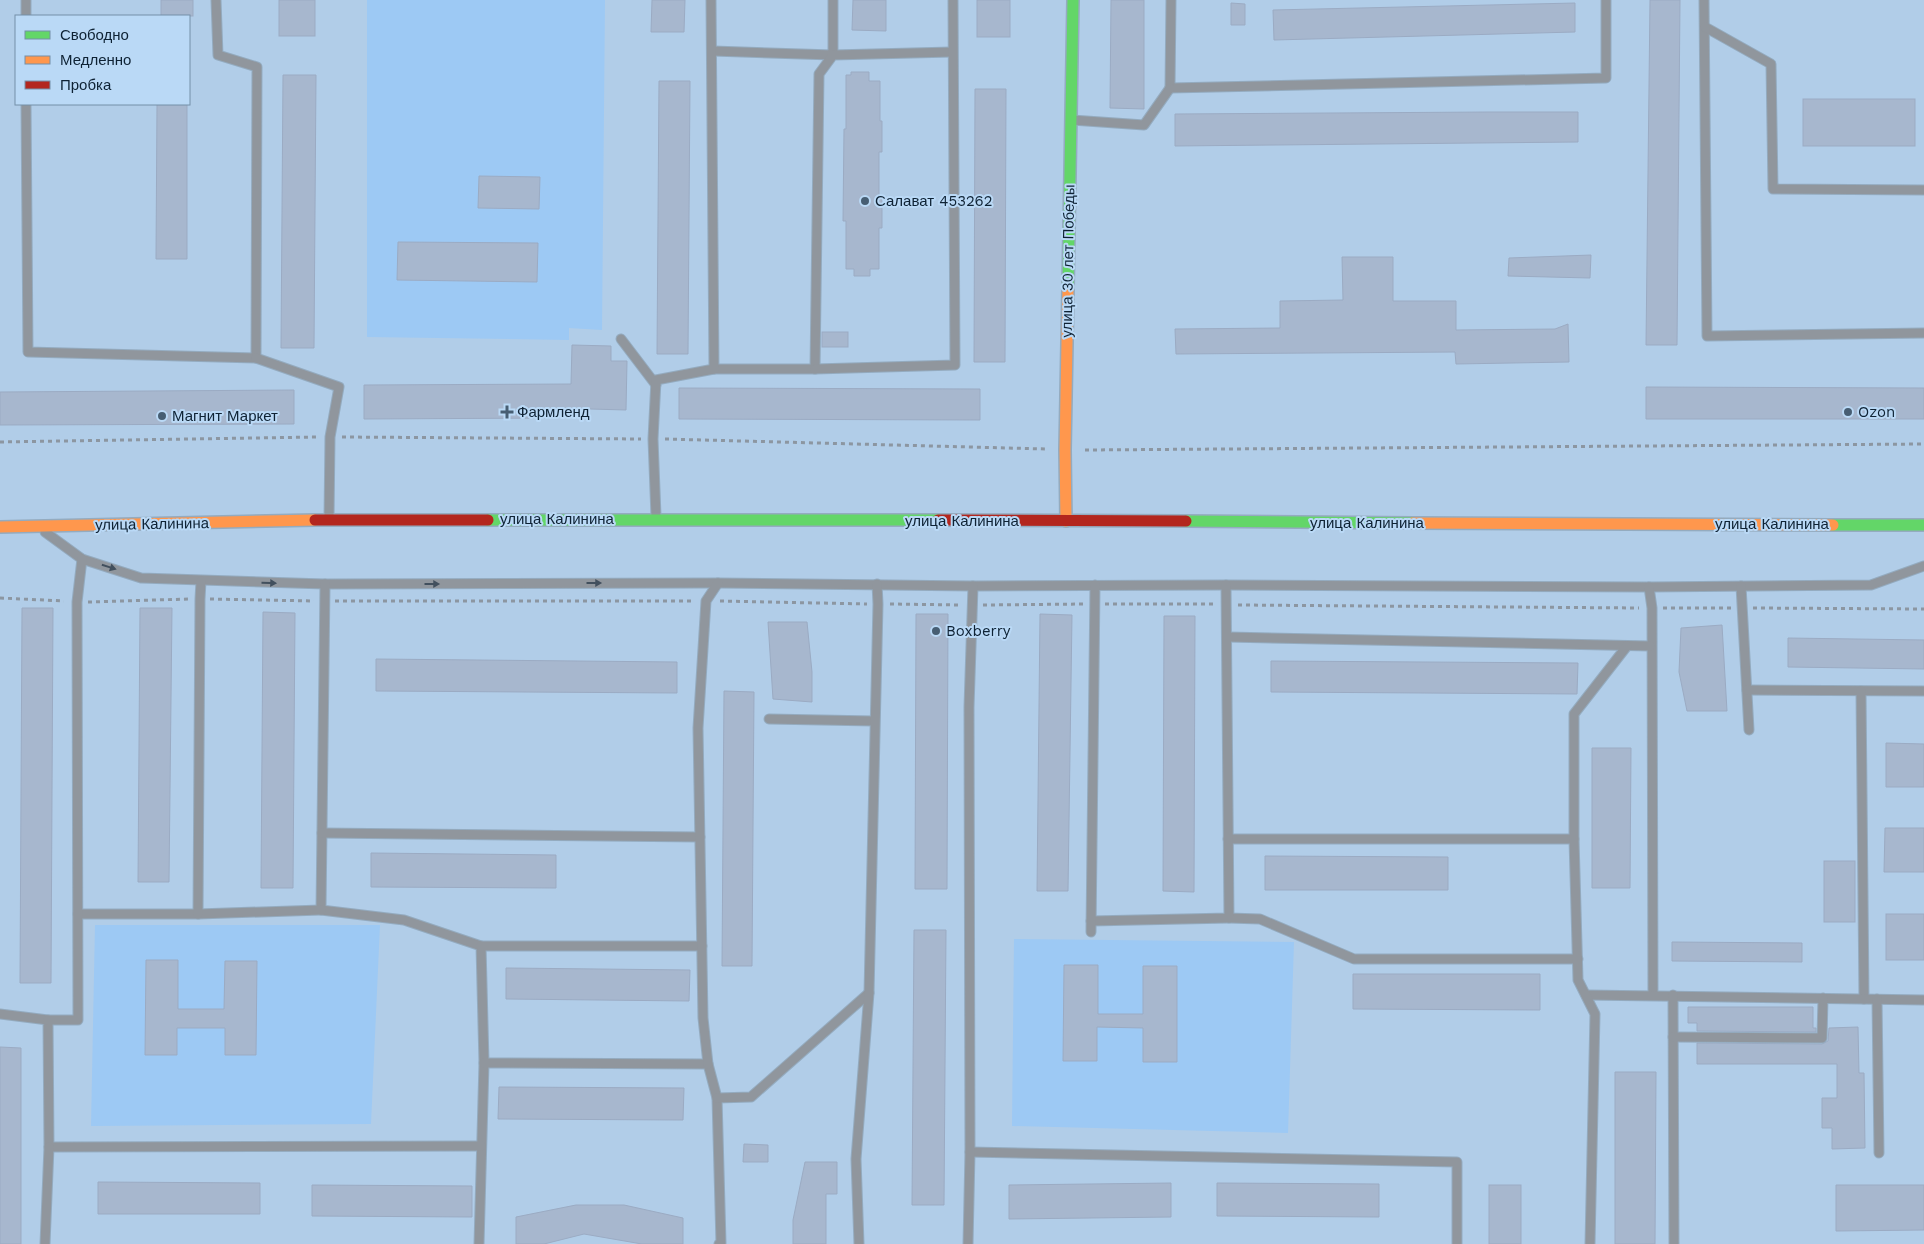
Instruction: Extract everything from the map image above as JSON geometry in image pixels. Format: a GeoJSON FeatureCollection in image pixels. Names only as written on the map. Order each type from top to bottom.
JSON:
{"type":"FeatureCollection","features":[{"type":"Feature","properties":{"kind":"street","name":"улица 30 лет Победы"},"geometry":{"type":"LineString","coordinates":[[1066,521],[1065,450],[1073,0]]}},
{"type":"Feature","properties":{"kind":"street","name":"улица Калинина"},"geometry":{"type":"LineString","coordinates":[[0,527],[329,520],[656,519],[1924,525]]}},
{"type":"Feature","properties":{"kind":"lane"},"geometry":{"type":"LineString","coordinates":[[26,0],[26,15]]}},
{"type":"Feature","properties":{"kind":"lane"},"geometry":{"type":"LineString","coordinates":[[216,0],[218,55],[257,67],[256,358]]}},
{"type":"Feature","properties":{"kind":"lane"},"geometry":{"type":"LineString","coordinates":[[712,0],[714,369]]}},
{"type":"Feature","properties":{"kind":"lane"},"geometry":{"type":"LineString","coordinates":[[815,369],[819,74],[833,55],[833,0]]}},
{"type":"Feature","properties":{"kind":"lane"},"geometry":{"type":"LineString","coordinates":[[656,519],[653,439],[656,380],[714,369],[815,369],[955,365],[953,0]]}},
{"type":"Feature","properties":{"kind":"lane"},"geometry":{"type":"LineString","coordinates":[[1070,120],[1144,125],[1170,88],[1172,0]]}},
{"type":"Feature","properties":{"kind":"lane"},"geometry":{"type":"LineString","coordinates":[[1170,88],[1606,78],[1606,0]]}},
{"type":"Feature","properties":{"kind":"lane"},"geometry":{"type":"LineString","coordinates":[[1704,0],[1707,336],[1924,333]]}},
{"type":"Feature","properties":{"kind":"lane"},"geometry":{"type":"LineString","coordinates":[[1705,28],[1771,64],[1773,189],[1924,190]]}},
{"type":"Feature","properties":{"kind":"lane"},"geometry":{"type":"LineString","coordinates":[[713,52],[833,55],[952,52]]}},
{"type":"Feature","properties":{"kind":"lane"},"geometry":{"type":"LineString","coordinates":[[26,105],[28,352],[256,358],[339,387],[330,437],[329,520]]}},
{"type":"Feature","properties":{"kind":"lane"},"geometry":{"type":"LineString","coordinates":[[620,338],[656,385]]}},
{"type":"Feature","properties":{"kind":"lane"},"geometry":{"type":"LineString","coordinates":[[37,526],[82,558],[141,578],[325,584],[718,583],[973,586],[1649,587],[1871,585],[1924,566]]}},
{"type":"Feature","properties":{"kind":"lane"},"geometry":{"type":"LineString","coordinates":[[0,1014],[48,1020],[78,1020],[77,602],[82,558]]}},
{"type":"Feature","properties":{"kind":"lane"},"geometry":{"type":"LineString","coordinates":[[198,914],[201,580]]}},
{"type":"Feature","properties":{"kind":"lane"},"geometry":{"type":"LineString","coordinates":[[718,583],[706,601],[698,728],[703,1018],[708,1064],[716,1098],[721,1243],[719,1244]]}},
{"type":"Feature","properties":{"kind":"lane"},"geometry":{"type":"LineString","coordinates":[[322,910],[325,584]]}},
{"type":"Feature","properties":{"kind":"lane"},"geometry":{"type":"LineString","coordinates":[[859,1244],[856,1159],[869,993],[877,584]]}},
{"type":"Feature","properties":{"kind":"lane"},"geometry":{"type":"LineString","coordinates":[[1226,585],[1228,638],[1229,918]]}},
{"type":"Feature","properties":{"kind":"lane"},"geometry":{"type":"LineString","coordinates":[[968,1244],[970,1152],[969,707],[973,586]]}},
{"type":"Feature","properties":{"kind":"lane"},"geometry":{"type":"LineString","coordinates":[[1091,932],[1095,586]]}},
{"type":"Feature","properties":{"kind":"lane"},"geometry":{"type":"LineString","coordinates":[[1741,586],[1749,730]]}},
{"type":"Feature","properties":{"kind":"lane"},"geometry":{"type":"LineString","coordinates":[[1649,587],[1652,608],[1650,646],[1653,995]]}},
{"type":"Feature","properties":{"kind":"lane"},"geometry":{"type":"LineString","coordinates":[[1228,638],[1650,646]]}},
{"type":"Feature","properties":{"kind":"lane"},"geometry":{"type":"LineString","coordinates":[[1590,1244],[1595,1014],[1578,980],[1574,838],[1574,714],[1627,646]]}},
{"type":"Feature","properties":{"kind":"lane"},"geometry":{"type":"LineString","coordinates":[[1746,690],[1924,691]]}},
{"type":"Feature","properties":{"kind":"lane"},"geometry":{"type":"LineString","coordinates":[[1861,691],[1864,999]]}},
{"type":"Feature","properties":{"kind":"lane"},"geometry":{"type":"LineString","coordinates":[[769,719],[874,721]]}},
{"type":"Feature","properties":{"kind":"lane"},"geometry":{"type":"LineString","coordinates":[[322,834],[700,837]]}},
{"type":"Feature","properties":{"kind":"lane"},"geometry":{"type":"LineString","coordinates":[[1228,840],[1574,838]]}},
{"type":"Feature","properties":{"kind":"lane"},"geometry":{"type":"LineString","coordinates":[[78,914],[198,914],[322,910],[404,920],[481,946],[702,946]]}},
{"type":"Feature","properties":{"kind":"lane"},"geometry":{"type":"LineString","coordinates":[[1091,922],[1229,918],[1260,919],[1354,959],[1578,958]]}},
{"type":"Feature","properties":{"kind":"lane"},"geometry":{"type":"LineString","coordinates":[[479,1244],[484,1063],[481,946]]}},
{"type":"Feature","properties":{"kind":"lane"},"geometry":{"type":"LineString","coordinates":[[716,1098],[751,1097],[869,993]]}},
{"type":"Feature","properties":{"kind":"lane"},"geometry":{"type":"LineString","coordinates":[[1586,994],[1924,1000]]}},
{"type":"Feature","properties":{"kind":"lane"},"geometry":{"type":"LineString","coordinates":[[1673,996],[1674,1244]]}},
{"type":"Feature","properties":{"kind":"lane"},"geometry":{"type":"LineString","coordinates":[[1673,1037],[1822,1038],[1823,998]]}},
{"type":"Feature","properties":{"kind":"lane"},"geometry":{"type":"LineString","coordinates":[[1876,999],[1879,1153]]}},
{"type":"Feature","properties":{"kind":"lane"},"geometry":{"type":"LineString","coordinates":[[45,1244],[49,1147],[48,1020]]}},
{"type":"Feature","properties":{"kind":"lane"},"geometry":{"type":"LineString","coordinates":[[484,1063],[708,1064]]}},
{"type":"Feature","properties":{"kind":"lane"},"geometry":{"type":"LineString","coordinates":[[49,1147],[481,1146]]}},
{"type":"Feature","properties":{"kind":"lane"},"geometry":{"type":"LineString","coordinates":[[970,1152],[1457,1162],[1457,1244]]}},
{"type":"Feature","properties":{"kind":"path"},"geometry":{"type":"LineString","coordinates":[[0,442],[330,437],[653,439],[1065,450],[1924,444]]}},
{"type":"Feature","properties":{"kind":"shaded area"},"geometry":{"type":"Polygon","coordinates":[[[367,0],[605,0],[602,330],[569,328],[569,340],[367,337],[367,0]]]}},
{"type":"Feature","properties":{"kind":"shaded area"},"geometry":{"type":"Polygon","coordinates":[[[95,925],[380,925],[371,1124],[91,1126],[95,925]]]}},
{"type":"Feature","properties":{"kind":"shaded area"},"geometry":{"type":"Polygon","coordinates":[[[1014,939],[1294,942],[1288,1133],[1012,1126],[1014,939]]]}},
{"type":"Feature","properties":{"kind":"building"},"geometry":{"type":"Polygon","coordinates":[[[161,0],[193,0],[193,16],[161,15],[161,0]]]}},
{"type":"Feature","properties":{"kind":"building"},"geometry":{"type":"Polygon","coordinates":[[[279,0],[315,0],[315,36],[279,36],[279,0]]]}},
{"type":"Feature","properties":{"kind":"building"},"geometry":{"type":"Polygon","coordinates":[[[652,0],[685,0],[684,32],[651,32],[652,0]]]}},
{"type":"Feature","properties":{"kind":"building"},"geometry":{"type":"Polygon","coordinates":[[[853,0],[886,0],[886,31],[852,30],[853,0]]]}},
{"type":"Feature","properties":{"kind":"building"},"geometry":{"type":"Polygon","coordinates":[[[977,0],[1010,0],[1010,37],[977,37],[977,0]]]}},
{"type":"Feature","properties":{"kind":"building"},"geometry":{"type":"Polygon","coordinates":[[[1111,0],[1144,0],[1144,109],[1110,108],[1111,0]]]}},
{"type":"Feature","properties":{"kind":"building"},"geometry":{"type":"Polygon","coordinates":[[[1650,0],[1680,0],[1677,345],[1646,345],[1650,0]]]}},
{"type":"Feature","properties":{"kind":"building"},"geometry":{"type":"Polygon","coordinates":[[[1231,3],[1245,4],[1245,25],[1231,25],[1231,3]]]}},
{"type":"Feature","properties":{"kind":"building"},"geometry":{"type":"Polygon","coordinates":[[[1575,3],[1575,32],[1274,40],[1273,10],[1575,3]]]}},
{"type":"Feature","properties":{"kind":"building"},"geometry":{"type":"Polygon","coordinates":[[[851,72],[869,72],[869,81],[880,81],[882,152],[879,152],[879,197],[882,197],[882,228],[879,228],[879,269],[870,269],[870,276],[854,276],[854,269],[846,269],[846,221],[843,221],[844,129],[846,129],[846,75],[851,75],[851,72]]]}},
{"type":"Feature","properties":{"kind":"building"},"geometry":{"type":"Polygon","coordinates":[[[283,75],[316,75],[314,348],[281,348],[283,75]]]}},
{"type":"Feature","properties":{"kind":"building"},"geometry":{"type":"Polygon","coordinates":[[[659,81],[690,81],[688,354],[657,354],[659,81]]]}},
{"type":"Feature","properties":{"kind":"building"},"geometry":{"type":"Polygon","coordinates":[[[975,89],[1006,89],[1005,362],[974,362],[975,89]]]}},
{"type":"Feature","properties":{"kind":"building"},"geometry":{"type":"Polygon","coordinates":[[[1803,99],[1915,99],[1915,146],[1803,146],[1803,99]]]}},
{"type":"Feature","properties":{"kind":"building"},"geometry":{"type":"Polygon","coordinates":[[[157,105],[187,105],[187,259],[156,259],[157,105]]]}},
{"type":"Feature","properties":{"kind":"building"},"geometry":{"type":"Polygon","coordinates":[[[1578,112],[1578,142],[1175,146],[1175,114],[1578,112]]]}},
{"type":"Feature","properties":{"kind":"building"},"geometry":{"type":"Polygon","coordinates":[[[479,176],[540,177],[539,209],[478,208],[479,176]]]}},
{"type":"Feature","properties":{"kind":"building"},"geometry":{"type":"Polygon","coordinates":[[[398,242],[538,243],[537,282],[397,280],[398,242]]]}},
{"type":"Feature","properties":{"kind":"building"},"geometry":{"type":"Polygon","coordinates":[[[1591,255],[1590,278],[1508,276],[1509,258],[1591,255]]]}},
{"type":"Feature","properties":{"kind":"building"},"geometry":{"type":"Polygon","coordinates":[[[1342,257],[1393,257],[1393,301],[1456,301],[1456,330],[1555,329],[1568,324],[1569,362],[1456,364],[1455,352],[1176,354],[1175,329],[1280,328],[1280,301],[1343,300],[1342,257]]]}},
{"type":"Feature","properties":{"kind":"building"},"geometry":{"type":"Polygon","coordinates":[[[822,332],[848,332],[848,347],[822,347],[822,332]]]}},
{"type":"Feature","properties":{"kind":"building"},"geometry":{"type":"Polygon","coordinates":[[[572,345],[611,346],[611,361],[627,361],[626,410],[555,408],[555,418],[364,419],[364,385],[571,384],[572,345]]]}},
{"type":"Feature","properties":{"kind":"building"},"geometry":{"type":"Polygon","coordinates":[[[1646,387],[1924,388],[1924,419],[1646,419],[1646,387]]]}},
{"type":"Feature","properties":{"kind":"building"},"geometry":{"type":"Polygon","coordinates":[[[679,388],[980,389],[980,420],[679,419],[679,388]]]}},
{"type":"Feature","properties":{"kind":"building"},"geometry":{"type":"Polygon","coordinates":[[[294,390],[294,424],[0,425],[0,392],[294,390]]]}},
{"type":"Feature","properties":{"kind":"building"},"geometry":{"type":"Polygon","coordinates":[[[22,608],[53,608],[51,983],[20,983],[22,608]]]}},
{"type":"Feature","properties":{"kind":"building"},"geometry":{"type":"Polygon","coordinates":[[[140,608],[172,608],[169,882],[138,882],[140,608]]]}},
{"type":"Feature","properties":{"kind":"building"},"geometry":{"type":"Polygon","coordinates":[[[263,612],[295,613],[293,888],[261,888],[263,612]]]}},
{"type":"Feature","properties":{"kind":"building"},"geometry":{"type":"Polygon","coordinates":[[[916,614],[948,614],[947,889],[915,889],[916,614]]]}},
{"type":"Feature","properties":{"kind":"building"},"geometry":{"type":"Polygon","coordinates":[[[1040,614],[1072,615],[1068,891],[1037,891],[1040,614]]]}},
{"type":"Feature","properties":{"kind":"building"},"geometry":{"type":"Polygon","coordinates":[[[1164,616],[1195,616],[1194,892],[1163,891],[1164,616]]]}},
{"type":"Feature","properties":{"kind":"building"},"geometry":{"type":"Polygon","coordinates":[[[768,622],[807,622],[812,672],[812,702],[773,699],[768,622]]]}},
{"type":"Feature","properties":{"kind":"building"},"geometry":{"type":"Polygon","coordinates":[[[1722,625],[1727,711],[1687,711],[1679,672],[1681,628],[1722,625]]]}},
{"type":"Feature","properties":{"kind":"building"},"geometry":{"type":"Polygon","coordinates":[[[1788,638],[1924,640],[1924,669],[1788,667],[1788,638]]]}},
{"type":"Feature","properties":{"kind":"building"},"geometry":{"type":"Polygon","coordinates":[[[376,659],[677,662],[677,693],[376,691],[376,659]]]}},
{"type":"Feature","properties":{"kind":"building"},"geometry":{"type":"Polygon","coordinates":[[[1271,661],[1578,663],[1577,694],[1271,692],[1271,661]]]}},
{"type":"Feature","properties":{"kind":"building"},"geometry":{"type":"Polygon","coordinates":[[[724,691],[754,692],[752,966],[722,966],[724,691]]]}},
{"type":"Feature","properties":{"kind":"building"},"geometry":{"type":"Polygon","coordinates":[[[1886,743],[1924,744],[1924,787],[1886,787],[1886,743]]]}},
{"type":"Feature","properties":{"kind":"building"},"geometry":{"type":"Polygon","coordinates":[[[1592,748],[1631,748],[1630,888],[1592,888],[1592,748]]]}},
{"type":"Feature","properties":{"kind":"building"},"geometry":{"type":"Polygon","coordinates":[[[1885,828],[1924,828],[1924,872],[1884,872],[1885,828]]]}},
{"type":"Feature","properties":{"kind":"building"},"geometry":{"type":"Polygon","coordinates":[[[371,853],[556,855],[556,888],[371,887],[371,853]]]}},
{"type":"Feature","properties":{"kind":"building"},"geometry":{"type":"Polygon","coordinates":[[[1265,856],[1448,857],[1448,890],[1265,890],[1265,856]]]}},
{"type":"Feature","properties":{"kind":"building"},"geometry":{"type":"Polygon","coordinates":[[[1824,861],[1855,861],[1855,922],[1824,922],[1824,861]]]}},
{"type":"Feature","properties":{"kind":"building"},"geometry":{"type":"Polygon","coordinates":[[[1886,914],[1924,914],[1924,960],[1886,960],[1886,914]]]}},
{"type":"Feature","properties":{"kind":"building"},"geometry":{"type":"Polygon","coordinates":[[[914,930],[946,930],[944,1205],[912,1205],[914,930]]]}},
{"type":"Feature","properties":{"kind":"building"},"geometry":{"type":"Polygon","coordinates":[[[1672,942],[1802,943],[1802,962],[1672,961],[1672,942]]]}},
{"type":"Feature","properties":{"kind":"building"},"geometry":{"type":"Polygon","coordinates":[[[146,960],[178,960],[178,1009],[224,1009],[225,961],[257,961],[256,1055],[225,1055],[225,1028],[177,1028],[177,1055],[145,1055],[146,960]]]}},
{"type":"Feature","properties":{"kind":"building"},"geometry":{"type":"Polygon","coordinates":[[[1064,965],[1098,965],[1098,1014],[1143,1014],[1143,966],[1177,966],[1177,1062],[1143,1062],[1143,1028],[1097,1027],[1097,1061],[1063,1061],[1064,965]]]}},
{"type":"Feature","properties":{"kind":"building"},"geometry":{"type":"Polygon","coordinates":[[[506,968],[690,970],[689,1001],[506,999],[506,968]]]}},
{"type":"Feature","properties":{"kind":"building"},"geometry":{"type":"Polygon","coordinates":[[[1353,974],[1540,974],[1540,1010],[1353,1009],[1353,974]]]}},
{"type":"Feature","properties":{"kind":"building"},"geometry":{"type":"Polygon","coordinates":[[[1688,1007],[1813,1007],[1813,1028],[1816,1028],[1816,1032],[1697,1031],[1697,1023],[1688,1023],[1688,1007]]]}},
{"type":"Feature","properties":{"kind":"building"},"geometry":{"type":"Polygon","coordinates":[[[1858,1027],[1859,1073],[1864,1073],[1865,1148],[1832,1149],[1832,1128],[1822,1128],[1822,1098],[1837,1098],[1837,1064],[1697,1064],[1697,1043],[1822,1044],[1828,1041],[1829,1028],[1858,1027]]]}},
{"type":"Feature","properties":{"kind":"building"},"geometry":{"type":"Polygon","coordinates":[[[0,1047],[21,1048],[21,1244],[0,1244],[0,1047]]]}},
{"type":"Feature","properties":{"kind":"building"},"geometry":{"type":"Polygon","coordinates":[[[1615,1072],[1656,1072],[1655,1244],[1615,1244],[1615,1072]]]}},
{"type":"Feature","properties":{"kind":"building"},"geometry":{"type":"Polygon","coordinates":[[[499,1087],[684,1088],[683,1120],[498,1119],[499,1087]]]}},
{"type":"Feature","properties":{"kind":"building"},"geometry":{"type":"Polygon","coordinates":[[[744,1144],[768,1145],[768,1162],[743,1162],[744,1144]]]}},
{"type":"Feature","properties":{"kind":"building"},"geometry":{"type":"Polygon","coordinates":[[[805,1162],[837,1162],[837,1194],[826,1194],[826,1244],[793,1244],[793,1220],[805,1162]]]}},
{"type":"Feature","properties":{"kind":"building"},"geometry":{"type":"Polygon","coordinates":[[[98,1182],[260,1183],[260,1214],[98,1214],[98,1182]]]}},
{"type":"Feature","properties":{"kind":"building"},"geometry":{"type":"Polygon","coordinates":[[[1171,1183],[1171,1217],[1009,1219],[1009,1185],[1171,1183]]]}},
{"type":"Feature","properties":{"kind":"building"},"geometry":{"type":"Polygon","coordinates":[[[1217,1183],[1379,1184],[1379,1217],[1217,1216],[1217,1183]]]}},
{"type":"Feature","properties":{"kind":"building"},"geometry":{"type":"Polygon","coordinates":[[[312,1185],[472,1186],[472,1217],[312,1216],[312,1185]]]}},
{"type":"Feature","properties":{"kind":"building"},"geometry":{"type":"Polygon","coordinates":[[[1489,1185],[1521,1185],[1521,1244],[1489,1244],[1489,1185]]]}},
{"type":"Feature","properties":{"kind":"building"},"geometry":{"type":"Polygon","coordinates":[[[1836,1185],[1924,1185],[1924,1230],[1836,1231],[1836,1185]]]}},
{"type":"Feature","properties":{"kind":"building"},"geometry":{"type":"Polygon","coordinates":[[[576,1205],[624,1205],[683,1218],[683,1244],[642,1244],[584,1234],[544,1244],[516,1244],[516,1217],[576,1205]]]}},
{"type":"Feature","properties":{"kind":"traffic: fast"},"geometry":{"type":"LineString","coordinates":[[1068,288],[1073,0]]}},
{"type":"Feature","properties":{"kind":"traffic: fast"},"geometry":{"type":"LineString","coordinates":[[488,520],[938,520]]}},
{"type":"Feature","properties":{"kind":"traffic: fast"},"geometry":{"type":"LineString","coordinates":[[1186,521],[1412,523]]}},
{"type":"Feature","properties":{"kind":"traffic: fast"},"geometry":{"type":"LineString","coordinates":[[1833,525],[1924,525]]}},
{"type":"Feature","properties":{"kind":"traffic: slow"},"geometry":{"type":"LineString","coordinates":[[1066,521],[1065,450],[1068,288]]}},
{"type":"Feature","properties":{"kind":"traffic: slow"},"geometry":{"type":"LineString","coordinates":[[0,527],[315,520]]}},
{"type":"Feature","properties":{"kind":"traffic: slow"},"geometry":{"type":"LineString","coordinates":[[1412,523],[1833,525]]}},
{"type":"Feature","properties":{"kind":"traffic: jam"},"geometry":{"type":"LineString","coordinates":[[315,520],[488,520]]}},
{"type":"Feature","properties":{"kind":"traffic: jam"},"geometry":{"type":"LineString","coordinates":[[938,520],[1186,521]]}},
{"type":"Feature","properties":{"kind":"place","name":"Салават 453262"},"geometry":{"type":"Point","coordinates":[865,201]}},
{"type":"Feature","properties":{"kind":"place","name":"Фармленд"},"geometry":{"type":"Point","coordinates":[507,412]}},
{"type":"Feature","properties":{"kind":"place","name":"Ozon"},"geometry":{"type":"Point","coordinates":[1848,412]}},
{"type":"Feature","properties":{"kind":"place","name":"Магнит Маркет"},"geometry":{"type":"Point","coordinates":[162,416]}},
{"type":"Feature","properties":{"kind":"place","name":"Boxberry"},"geometry":{"type":"Point","coordinates":[936,631]}}]}
